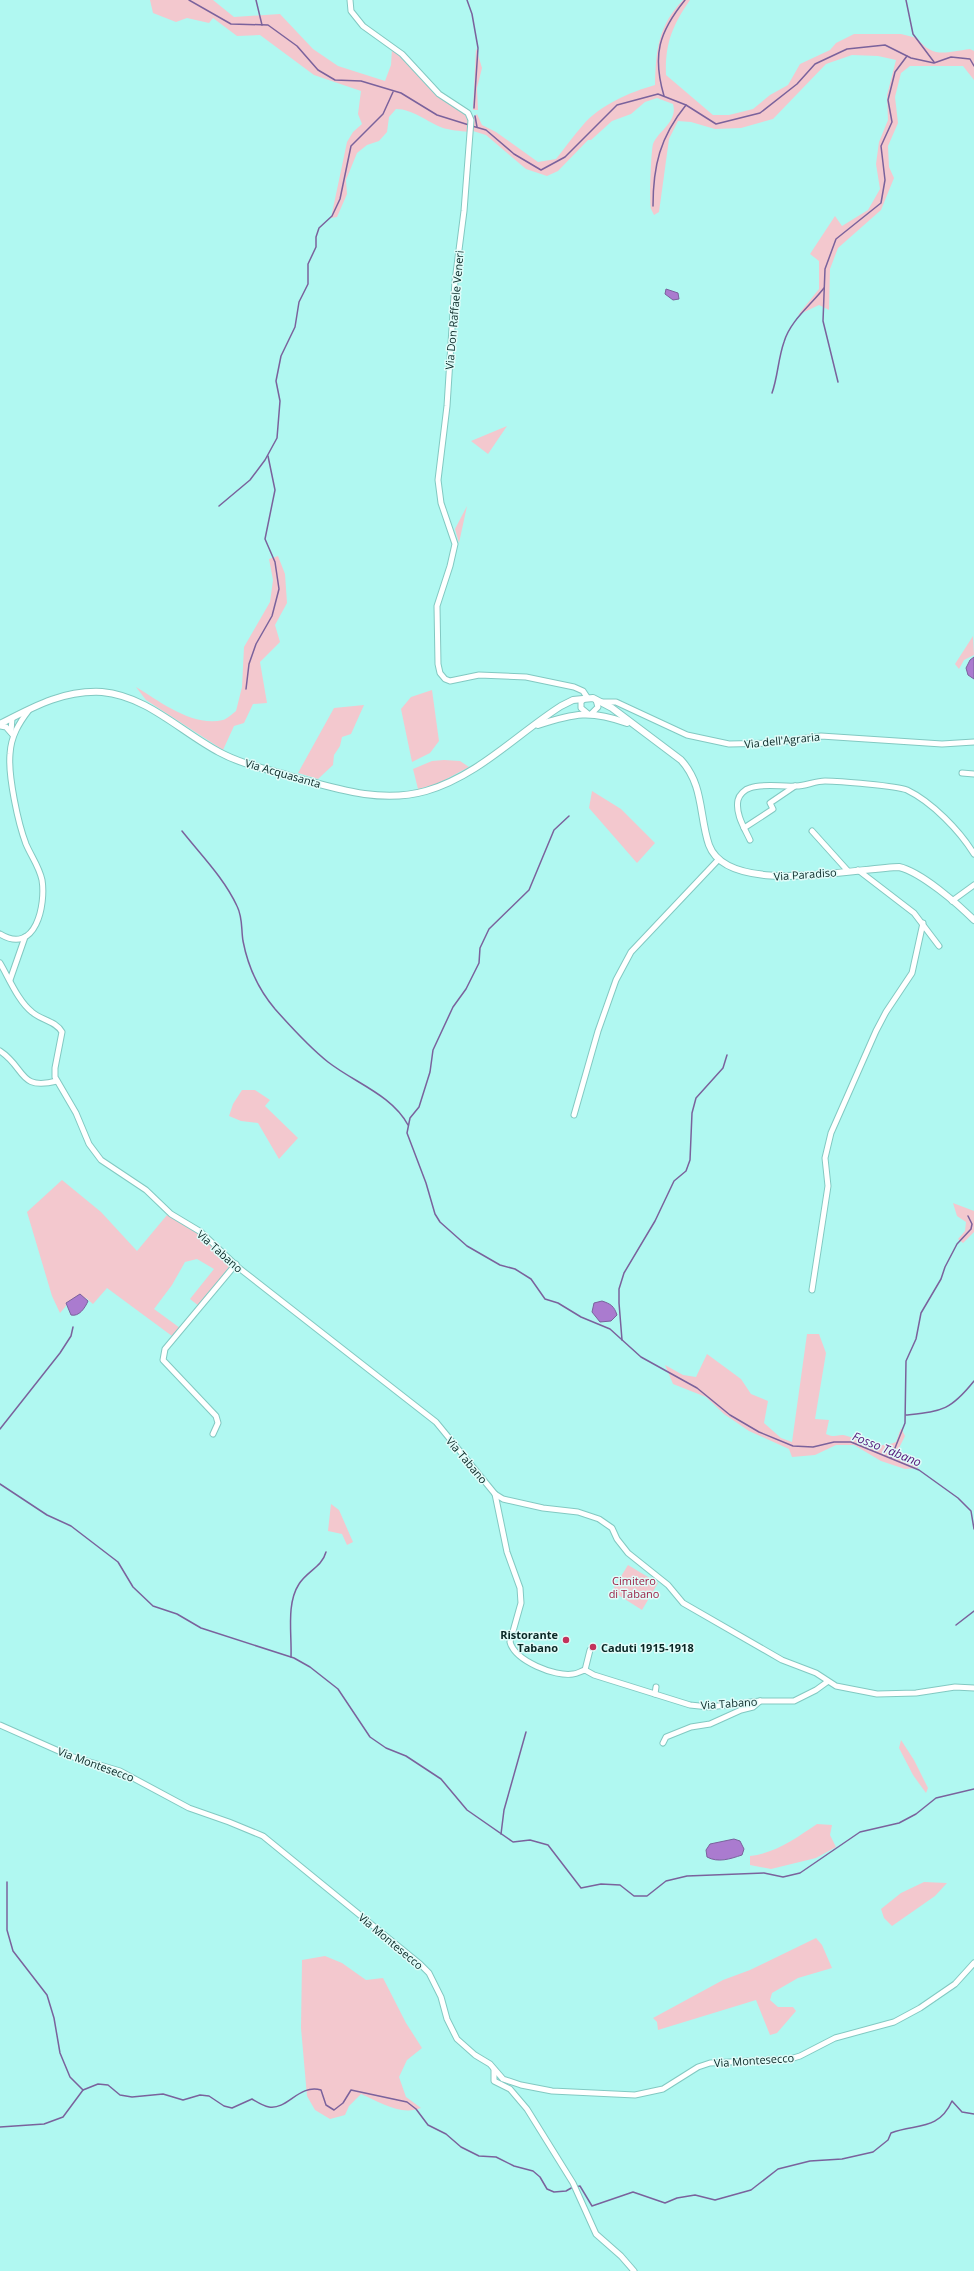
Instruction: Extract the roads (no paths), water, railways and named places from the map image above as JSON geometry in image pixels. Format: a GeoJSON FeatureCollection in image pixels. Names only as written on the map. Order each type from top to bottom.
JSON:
{"type":"FeatureCollection","features":[{"type":"Feature","properties":{"kind":"main road","name":"Via Acquasanta"},"geometry":{"type":"LineString","coordinates":[[0,725],[31,708],[62,695],[102,692],[122,696],[153,710],[220,753],[244,762],[351,792],[375,796],[414,794],[447,784],[474,769],[562,706],[586,698]]}},
{"type":"Feature","properties":{"kind":"main road"},"geometry":{"type":"LineString","coordinates":[[586,698],[612,708],[681,760],[691,770],[701,800],[708,841],[711,851],[718,860]]}},
{"type":"Feature","properties":{"kind":"main road"},"geometry":{"type":"LineString","coordinates":[[589,713],[633,725]]}},
{"type":"Feature","properties":{"kind":"main road","name":"Via Acquasanta"},"geometry":{"type":"LineString","coordinates":[[534,726],[568,716],[589,713]]}},
{"type":"Feature","properties":{"kind":"main road","name":"Via Paradiso"},"geometry":{"type":"LineString","coordinates":[[718,860],[732,868],[772,877],[889,867],[906,869],[923,878],[974,920]]}},
{"type":"Feature","properties":{"kind":"street","name":"Via Don Raffaele Veneri"},"geometry":{"type":"LineString","coordinates":[[350,0],[351,11],[362,26],[402,54],[429,86],[468,113],[471,120],[464,211],[455,281],[447,399],[438,480],[442,503],[454,544],[450,566],[436,614],[439,670],[445,679],[450,681],[479,675],[526,677],[574,687],[583,691],[586,698]]}},
{"type":"Feature","properties":{"kind":"street"},"geometry":{"type":"LineString","coordinates":[[586,698],[582,702],[581,708],[589,713],[598,708],[597,701]]}},
{"type":"Feature","properties":{"kind":"street","name":"Via dell'Agraria"},"geometry":{"type":"LineString","coordinates":[[597,701],[616,702],[687,735],[729,744],[773,743],[821,736],[942,744],[974,742]]}},
{"type":"Feature","properties":{"kind":"street"},"geometry":{"type":"LineString","coordinates":[[12,733],[31,708]]}},
{"type":"Feature","properties":{"kind":"street"},"geometry":{"type":"LineString","coordinates":[[12,718],[16,728]]}},
{"type":"Feature","properties":{"kind":"street"},"geometry":{"type":"LineString","coordinates":[[0,934],[15,939],[25,937],[33,931],[38,923],[41,912],[42,881],[39,870],[22,831],[10,770],[12,718]]}},
{"type":"Feature","properties":{"kind":"street","name":"Via Acquasanta"},"geometry":{"type":"LineString","coordinates":[[0,725],[12,733]]}},
{"type":"Feature","properties":{"kind":"street"},"geometry":{"type":"LineString","coordinates":[[962,773],[974,774]]}},
{"type":"Feature","properties":{"kind":"street"},"geometry":{"type":"LineString","coordinates":[[750,840],[740,820],[738,800],[744,792],[750,788],[760,786],[795,786],[825,781],[905,789],[919,796],[958,831],[974,854]]}},
{"type":"Feature","properties":{"kind":"street"},"geometry":{"type":"LineString","coordinates":[[744,828],[774,809],[770,803],[795,786]]}},
{"type":"Feature","properties":{"kind":"street"},"geometry":{"type":"LineString","coordinates":[[812,831],[848,871]]}},
{"type":"Feature","properties":{"kind":"street"},"geometry":{"type":"LineString","coordinates":[[574,1115],[600,1024],[616,980],[631,952],[718,860]]}},
{"type":"Feature","properties":{"kind":"street"},"geometry":{"type":"LineString","coordinates":[[858,870],[903,903],[923,923],[939,946]]}},
{"type":"Feature","properties":{"kind":"street"},"geometry":{"type":"LineString","coordinates":[[952,901],[973,887]]}},
{"type":"Feature","properties":{"kind":"street"},"geometry":{"type":"LineString","coordinates":[[812,1290],[828,1186],[824,1158],[831,1133],[876,1031],[886,1012],[912,974],[923,923]]}},
{"type":"Feature","properties":{"kind":"street"},"geometry":{"type":"LineString","coordinates":[[10,980],[25,937]]}},
{"type":"Feature","properties":{"kind":"street","name":"Via Tabano"},"geometry":{"type":"LineString","coordinates":[[0,963],[31,1012],[42,1019],[58,1025],[62,1032],[55,1068],[57,1080],[76,1113],[89,1144],[101,1160],[146,1190],[171,1214],[201,1232],[236,1264],[436,1422],[495,1494],[502,1499],[543,1508],[578,1512],[599,1520],[612,1528],[617,1539],[628,1554],[668,1585],[683,1602],[777,1657],[816,1673],[827,1682],[850,1689],[877,1694],[916,1693],[955,1687],[974,1688]]}},
{"type":"Feature","properties":{"kind":"street"},"geometry":{"type":"LineString","coordinates":[[0,1051],[28,1082],[36,1084],[57,1080]]}},
{"type":"Feature","properties":{"kind":"street"},"geometry":{"type":"LineString","coordinates":[[213,1434],[218,1422],[216,1416],[163,1360],[162,1356],[165,1349],[236,1264]]}},
{"type":"Feature","properties":{"kind":"street","name":"Via Tabano"},"geometry":{"type":"LineString","coordinates":[[495,1494],[507,1552],[520,1588],[521,1603],[512,1629],[511,1647],[516,1654],[528,1663],[556,1673],[573,1674],[585,1670],[594,1675],[690,1705],[709,1707],[760,1701],[794,1701],[816,1690],[827,1682]]}},
{"type":"Feature","properties":{"kind":"street"},"geometry":{"type":"LineString","coordinates":[[585,1670],[590,1650]]}},
{"type":"Feature","properties":{"kind":"street"},"geometry":{"type":"LineString","coordinates":[[655,1694],[656,1687]]}},
{"type":"Feature","properties":{"kind":"street"},"geometry":{"type":"LineString","coordinates":[[663,1743],[666,1737],[691,1727],[710,1724],[741,1710],[753,1707],[760,1701]]}},
{"type":"Feature","properties":{"kind":"street","name":"Via Montesecco"},"geometry":{"type":"LineString","coordinates":[[0,1725],[70,1756],[120,1771],[189,1808],[263,1836],[420,1964],[429,1973],[441,1997],[447,2019],[457,2039],[494,2070],[498,2076],[509,2082],[552,2091],[635,2095],[663,2089],[710,2063],[790,2059],[800,2056],[835,2038],[894,2022],[920,2008],[955,1984],[974,1963]]}},
{"type":"Feature","properties":{"kind":"street"},"geometry":{"type":"LineString","coordinates":[[494,2070],[494,2081],[510,2089],[527,2109],[573,2183],[596,2234],[621,2256],[634,2271]]}},
{"type":"Feature","properties":{"kind":"waterway"},"geometry":{"type":"LineString","coordinates":[[189,0],[231,24],[268,25],[297,46],[318,70],[335,80],[361,81],[401,93],[437,115],[469,125]]}},
{"type":"Feature","properties":{"kind":"waterway"},"geometry":{"type":"LineString","coordinates":[[256,0],[262,25]]}},
{"type":"Feature","properties":{"kind":"waterway"},"geometry":{"type":"LineString","coordinates":[[467,0],[472,14],[478,48],[474,108]]}},
{"type":"Feature","properties":{"kind":"waterway"},"geometry":{"type":"LineString","coordinates":[[664,96],[660,81],[660,45],[669,23],[685,0]]}},
{"type":"Feature","properties":{"kind":"waterway"},"geometry":{"type":"LineString","coordinates":[[906,0],[913,34],[934,62]]}},
{"type":"Feature","properties":{"kind":"waterway"},"geometry":{"type":"LineString","coordinates":[[472,126],[486,130],[514,154],[541,170],[565,157],[617,105],[658,94],[686,105],[716,124],[760,113],[797,84],[815,64],[847,49],[885,45],[911,58],[934,63],[951,57],[970,59],[974,66]]}},
{"type":"Feature","properties":{"kind":"waterway"},"geometry":{"type":"LineString","coordinates":[[838,382],[823,321],[825,269],[836,239],[881,203],[885,180],[881,146],[892,122],[888,100],[895,72],[907,56]]}},
{"type":"Feature","properties":{"kind":"waterway"},"geometry":{"type":"LineString","coordinates":[[219,506],[250,480],[265,460],[277,438],[280,401],[276,381],[281,356],[295,327],[299,302],[308,284],[308,264],[316,247],[316,237],[319,228],[332,216],[340,199],[351,146],[383,114],[393,92]]}},
{"type":"Feature","properties":{"kind":"waterway"},"geometry":{"type":"LineString","coordinates":[[653,206],[654,178],[660,152],[670,129],[686,105]]}},
{"type":"Feature","properties":{"kind":"waterway"},"geometry":{"type":"LineString","coordinates":[[475,116],[477,127]]}},
{"type":"Feature","properties":{"kind":"waterway"},"geometry":{"type":"LineString","coordinates":[[772,393],[782,348],[787,334],[796,320],[824,288]]}},
{"type":"Feature","properties":{"kind":"waterway"},"geometry":{"type":"LineString","coordinates":[[246,689],[249,664],[256,644],[272,616],[279,589],[275,562],[265,539],[275,490],[268,456]]}},
{"type":"Feature","properties":{"kind":"waterway","name":"Fosso Tabano"},"geometry":{"type":"LineString","coordinates":[[569,816],[554,830],[529,890],[489,929],[480,948],[479,963],[466,989],[453,1007],[433,1050],[430,1072],[419,1107],[410,1118],[407,1133],[426,1183],[435,1214],[440,1222],[467,1246],[500,1265],[515,1269],[531,1279],[545,1299],[558,1303],[581,1317],[610,1329],[641,1357],[697,1388],[730,1415],[759,1432],[793,1446],[813,1447],[834,1442],[851,1442],[919,1470],[958,1498],[971,1511],[974,1529]]}},
{"type":"Feature","properties":{"kind":"waterway"},"geometry":{"type":"LineString","coordinates":[[182,831],[219,876],[232,896],[240,915],[243,941],[254,977],[275,1009],[294,1030],[328,1062],[393,1105],[408,1125]]}},
{"type":"Feature","properties":{"kind":"waterway"},"geometry":{"type":"LineString","coordinates":[[622,1340],[619,1289],[624,1273],[655,1221],[674,1181],[686,1171],[690,1160],[692,1113],[696,1098],[723,1068],[727,1055]]}},
{"type":"Feature","properties":{"kind":"waterway","name":"Fosso Tabano"},"geometry":{"type":"LineString","coordinates":[[891,1458],[905,1423],[906,1361],[916,1339],[921,1313],[941,1279],[945,1267],[957,1244],[971,1229],[972,1224],[968,1216]]}},
{"type":"Feature","properties":{"kind":"waterway"},"geometry":{"type":"LineString","coordinates":[[0,1429],[60,1353],[71,1336],[73,1327]]}},
{"type":"Feature","properties":{"kind":"waterway"},"geometry":{"type":"LineString","coordinates":[[906,1415],[944,1408],[966,1391],[974,1381]]}},
{"type":"Feature","properties":{"kind":"waterway"},"geometry":{"type":"LineString","coordinates":[[0,1484],[47,1515],[71,1526],[118,1562],[133,1587],[153,1606],[177,1614],[201,1628],[294,1658],[310,1667],[338,1689],[370,1737],[386,1748],[406,1756],[441,1779],[467,1810],[513,1842],[530,1840],[548,1845],[581,1888],[601,1884],[620,1885],[634,1896],[647,1896],[666,1881],[687,1876],[764,1873],[783,1877],[800,1873],[860,1832],[899,1823],[916,1814],[936,1798],[974,1789]]}},
{"type":"Feature","properties":{"kind":"waterway"},"geometry":{"type":"LineString","coordinates":[[291,1657],[290,1619],[292,1601],[299,1584],[321,1562],[326,1552]]}},
{"type":"Feature","properties":{"kind":"waterway"},"geometry":{"type":"LineString","coordinates":[[956,1625],[974,1611]]}},
{"type":"Feature","properties":{"kind":"waterway"},"geometry":{"type":"LineString","coordinates":[[501,1834],[504,1810],[526,1732]]}},
{"type":"Feature","properties":{"kind":"waterway"},"geometry":{"type":"LineString","coordinates":[[7,1882],[7,1930],[13,1951],[47,1995],[54,2018],[60,2053],[70,2077],[83,2090]]}},
{"type":"Feature","properties":{"kind":"waterway"},"geometry":{"type":"LineString","coordinates":[[0,2127],[44,2124],[63,2117],[83,2090],[98,2084],[108,2085],[120,2095],[132,2097],[163,2094],[183,2100],[200,2095],[209,2096],[224,2106],[232,2108],[252,2099],[265,2106],[276,2107],[282,2105],[299,2094],[313,2089],[321,2090],[326,2105],[334,2110],[343,2103],[351,2090],[407,2102],[416,2109],[428,2125],[446,2134],[461,2147],[479,2156],[496,2157],[514,2166],[533,2171],[540,2177],[547,2189],[554,2192],[566,2191],[573,2187]]}},
{"type":"Feature","properties":{"kind":"waterway"},"geometry":{"type":"LineString","coordinates":[[576,2187],[580,2186],[592,2206],[633,2192],[665,2203],[677,2198],[695,2195],[715,2200],[751,2190],[778,2169],[810,2161],[842,2159],[873,2152],[888,2140],[891,2133],[925,2125],[940,2118],[952,2101],[962,2112],[974,2114]]}},
{"type":"Feature","properties":{"kind":"place","name":"Ristorante Tabano"},"geometry":{"type":"Point","coordinates":[566,1640]}},
{"type":"Feature","properties":{"kind":"place","name":"Caduti 1915-1918"},"geometry":{"type":"Point","coordinates":[593,1647]}},
{"type":"Feature","properties":{"kind":"park label","name":"Cimitero di Tabano"},"geometry":{"type":"Point","coordinates":[634,1586]}}]}
